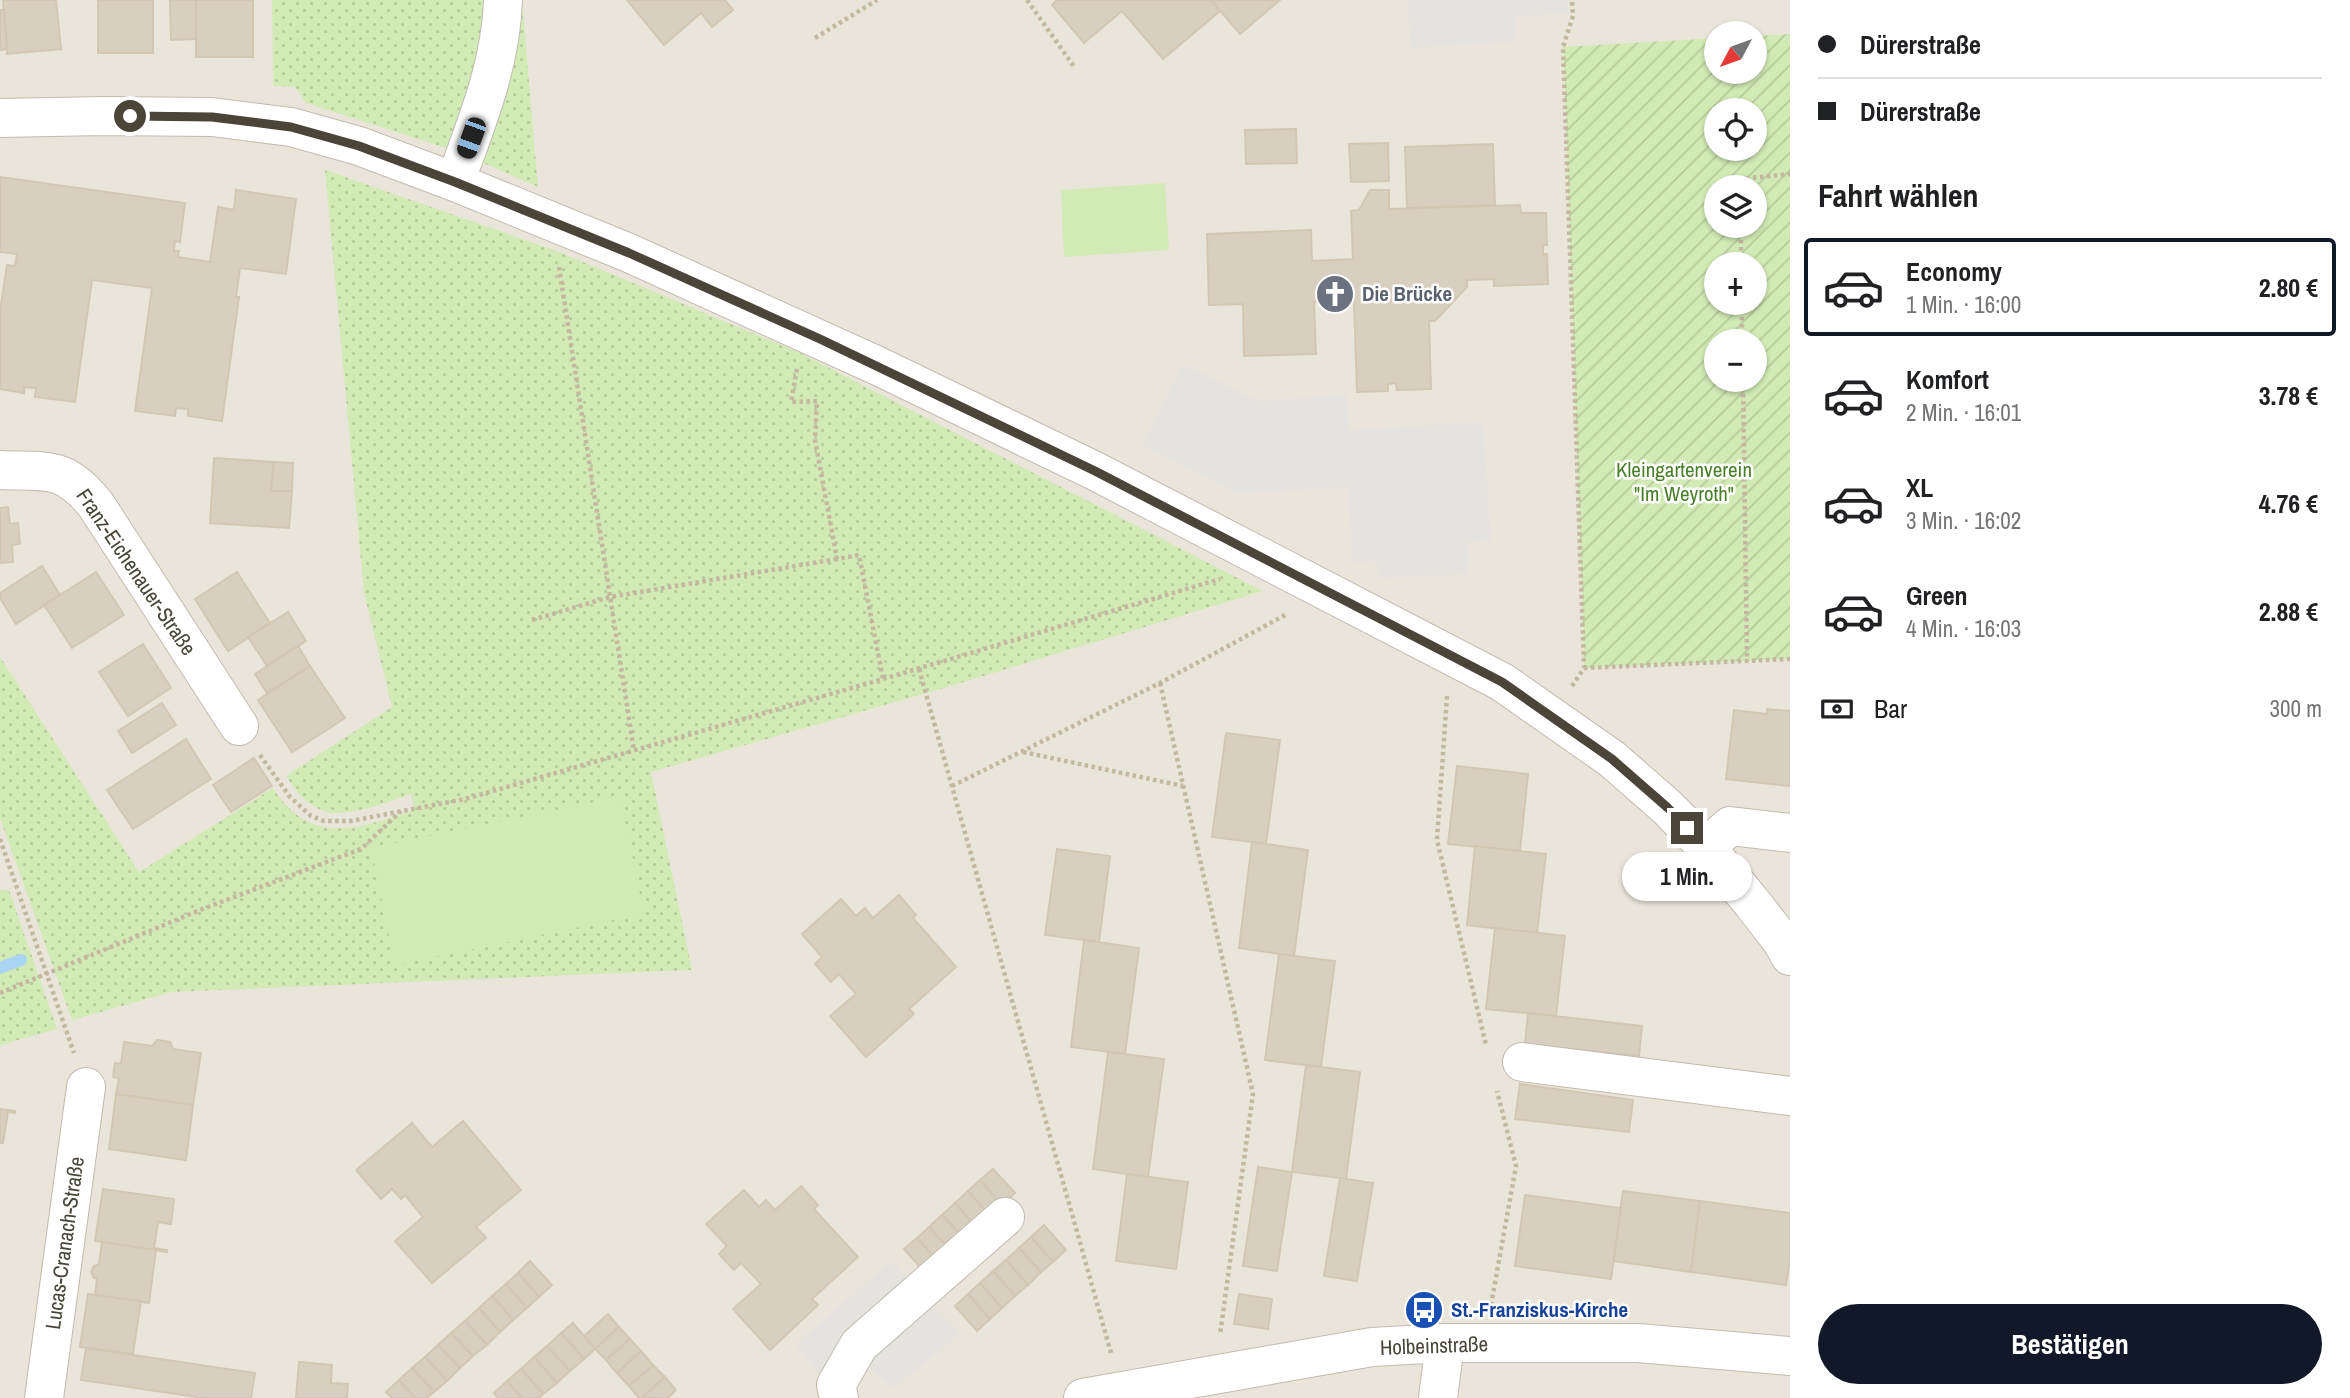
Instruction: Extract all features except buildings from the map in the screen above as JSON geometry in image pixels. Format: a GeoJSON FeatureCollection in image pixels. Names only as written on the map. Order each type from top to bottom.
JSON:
{"type":"FeatureCollection","features":[{"type":"Feature","properties":{"kind":"street"},"geometry":{"type":"LineString","coordinates":[[455,182],[487,95],[498,51],[503,0]]}},
{"type":"Feature","properties":{"kind":"street"},"geometry":{"type":"LineString","coordinates":[[0,118],[212,117],[291,127],[359,146],[455,182],[629,253],[801,331],[1083,465],[1502,682],[1612,759],[1668,808],[1706,847],[1774,930],[1790,956]]}},
{"type":"Feature","properties":{"kind":"street","name":"Franz-Eichenauer-Straße"},"geometry":{"type":"LineString","coordinates":[[0,470],[57,472],[80,485],[96,505],[239,726]]}},
{"type":"Feature","properties":{"kind":"street"},"geometry":{"type":"LineString","coordinates":[[1706,847],[1730,826],[1790,833]]}},
{"type":"Feature","properties":{"kind":"street"},"geometry":{"type":"LineString","coordinates":[[1509,1075],[1790,1096]]}},
{"type":"Feature","properties":{"kind":"street","name":"Lucas-Cranach-Straße"},"geometry":{"type":"LineString","coordinates":[[44,1398],[86,1087]]}},
{"type":"Feature","properties":{"kind":"street"},"geometry":{"type":"LineString","coordinates":[[839,1398],[836,1385],[859,1345],[1005,1217]]}},
{"type":"Feature","properties":{"kind":"street"},"geometry":{"type":"LineString","coordinates":[[1438,1398],[1445,1343]]}},
{"type":"Feature","properties":{"kind":"street","name":"Holbeinstraße"},"geometry":{"type":"LineString","coordinates":[[1083,1398],[1372,1347],[1445,1343],[1638,1343],[1790,1356]]}},
{"type":"Feature","properties":{"kind":"path"},"geometry":{"type":"LineString","coordinates":[[815,38],[877,0]]}},
{"type":"Feature","properties":{"kind":"path"},"geometry":{"type":"LineString","coordinates":[[1027,0],[1075,68]]}},
{"type":"Feature","properties":{"kind":"path"},"geometry":{"type":"LineString","coordinates":[[1553,717],[1584,668],[1563,47],[1573,16],[1572,0]]}},
{"type":"Feature","properties":{"kind":"path"},"geometry":{"type":"LineString","coordinates":[[1767,176],[1790,174]]}},
{"type":"Feature","properties":{"kind":"path"},"geometry":{"type":"LineString","coordinates":[[552,221],[634,751]]}},
{"type":"Feature","properties":{"kind":"path"},"geometry":{"type":"LineString","coordinates":[[801,331],[800,353],[790,402],[817,401],[815,440],[837,559]]}},
{"type":"Feature","properties":{"kind":"path"},"geometry":{"type":"LineString","coordinates":[[1743,392],[1746,661]]}},
{"type":"Feature","properties":{"kind":"path"},"geometry":{"type":"LineString","coordinates":[[532,620],[610,597],[859,555],[883,680]]}},
{"type":"Feature","properties":{"kind":"path"},"geometry":{"type":"LineString","coordinates":[[239,726],[290,797],[311,816],[324,821],[351,821],[465,799],[883,680],[1275,563]]}},
{"type":"Feature","properties":{"kind":"path"},"geometry":{"type":"LineString","coordinates":[[951,786],[1160,684],[1328,591]]}},
{"type":"Feature","properties":{"kind":"path"},"geometry":{"type":"LineString","coordinates":[[1584,668],[1790,659]]}},
{"type":"Feature","properties":{"kind":"path"},"geometry":{"type":"LineString","coordinates":[[919,669],[1121,1391]]}},
{"type":"Feature","properties":{"kind":"path"},"geometry":{"type":"LineString","coordinates":[[1160,684],[1253,1094],[1214,1375]]}},
{"type":"Feature","properties":{"kind":"path"},"geometry":{"type":"LineString","coordinates":[[1447,691],[1437,840],[1487,1048]]}},
{"type":"Feature","properties":{"kind":"path"},"geometry":{"type":"LineString","coordinates":[[1021,752],[1183,786]]}},
{"type":"Feature","properties":{"kind":"path"},"geometry":{"type":"LineString","coordinates":[[0,993],[205,908],[361,849],[401,810]]}},
{"type":"Feature","properties":{"kind":"path"},"geometry":{"type":"LineString","coordinates":[[0,839],[86,1087]]}},
{"type":"Feature","properties":{"kind":"path"},"geometry":{"type":"LineString","coordinates":[[1485,1344],[1516,1166],[1509,1075]]}},
{"type":"Feature","properties":{"kind":"shaded area"},"geometry":{"type":"Polygon","coordinates":[[[0,0],[1790,0],[1790,34],[1768,35],[1768,21],[1704,21],[1704,39],[1563,48],[1584,667],[1790,659],[1790,1398],[0,1398],[0,0]]]}},
{"type":"Feature","properties":{"kind":"shaded area"},"geometry":{"type":"Polygon","coordinates":[[[1407,0],[1568,0],[1569,13],[1515,17],[1516,41],[1411,48],[1407,0]]]}},
{"type":"Feature","properties":{"kind":"shaded area"},"geometry":{"type":"Polygon","coordinates":[[[1183,364],[1258,401],[1347,395],[1349,430],[1483,422],[1491,540],[1467,542],[1469,574],[1378,578],[1377,561],[1353,562],[1348,487],[1237,493],[1142,445],[1183,364]]]}},
{"type":"Feature","properties":{"kind":"shaded area"},"geometry":{"type":"Polygon","coordinates":[[[891,1261],[960,1334],[893,1388],[854,1355],[821,1375],[796,1345],[891,1261]]]}},
{"type":"Feature","properties":{"kind":"green space"},"geometry":{"type":"Polygon","coordinates":[[[272,0],[522,0],[538,187],[461,153],[306,103],[295,87],[273,86],[272,0]]]}},
{"type":"Feature","properties":{"kind":"green space","name":"Kleingartenverein \"Im Weyroth\""},"geometry":{"type":"Polygon","coordinates":[[[1790,34],[1790,659],[1584,668],[1563,47],[1704,39],[1704,84],[1768,84],[1768,35],[1790,34]]]}},
{"type":"Feature","properties":{"kind":"green space"},"geometry":{"type":"Polygon","coordinates":[[[325,170],[557,251],[800,353],[1263,591],[937,690],[651,772],[692,970],[172,992],[72,1020],[0,818],[0,657],[139,872],[273,788],[288,807],[304,819],[320,826],[355,827],[415,810],[411,794],[357,811],[326,812],[303,797],[286,776],[392,707],[364,593],[325,170]]]}},
{"type":"Feature","properties":{"kind":"green space"},"geometry":{"type":"Polygon","coordinates":[[[1165,183],[1169,250],[1064,257],[1061,190],[1165,183]]]}},
{"type":"Feature","properties":{"kind":"green space"},"geometry":{"type":"Polygon","coordinates":[[[620,797],[644,914],[395,965],[371,848],[620,797]]]}},
{"type":"Feature","properties":{"kind":"green space"},"geometry":{"type":"Polygon","coordinates":[[[0,890],[9,890],[57,1029],[0,1045],[0,890]]]}},
{"type":"Feature","properties":{"kind":"waterway"},"geometry":{"type":"LineString","coordinates":[[0,968],[21,960]]}},
{"type":"Feature","properties":{"kind":"place","name":"Die Brücke"},"geometry":{"type":"Point","coordinates":[1335,294]}},
{"type":"Feature","properties":{"kind":"place","name":"St.-Franziskus-Kirche"},"geometry":{"type":"Point","coordinates":[1424,1310]}},
{"type":"Feature","properties":{"kind":"route"},"geometry":{"type":"LineString","coordinates":[[130,116],[212,117],[291,127],[359,146],[629,253],[820,339],[1095,471],[1502,682],[1612,759],[1687,828]]}}]}
